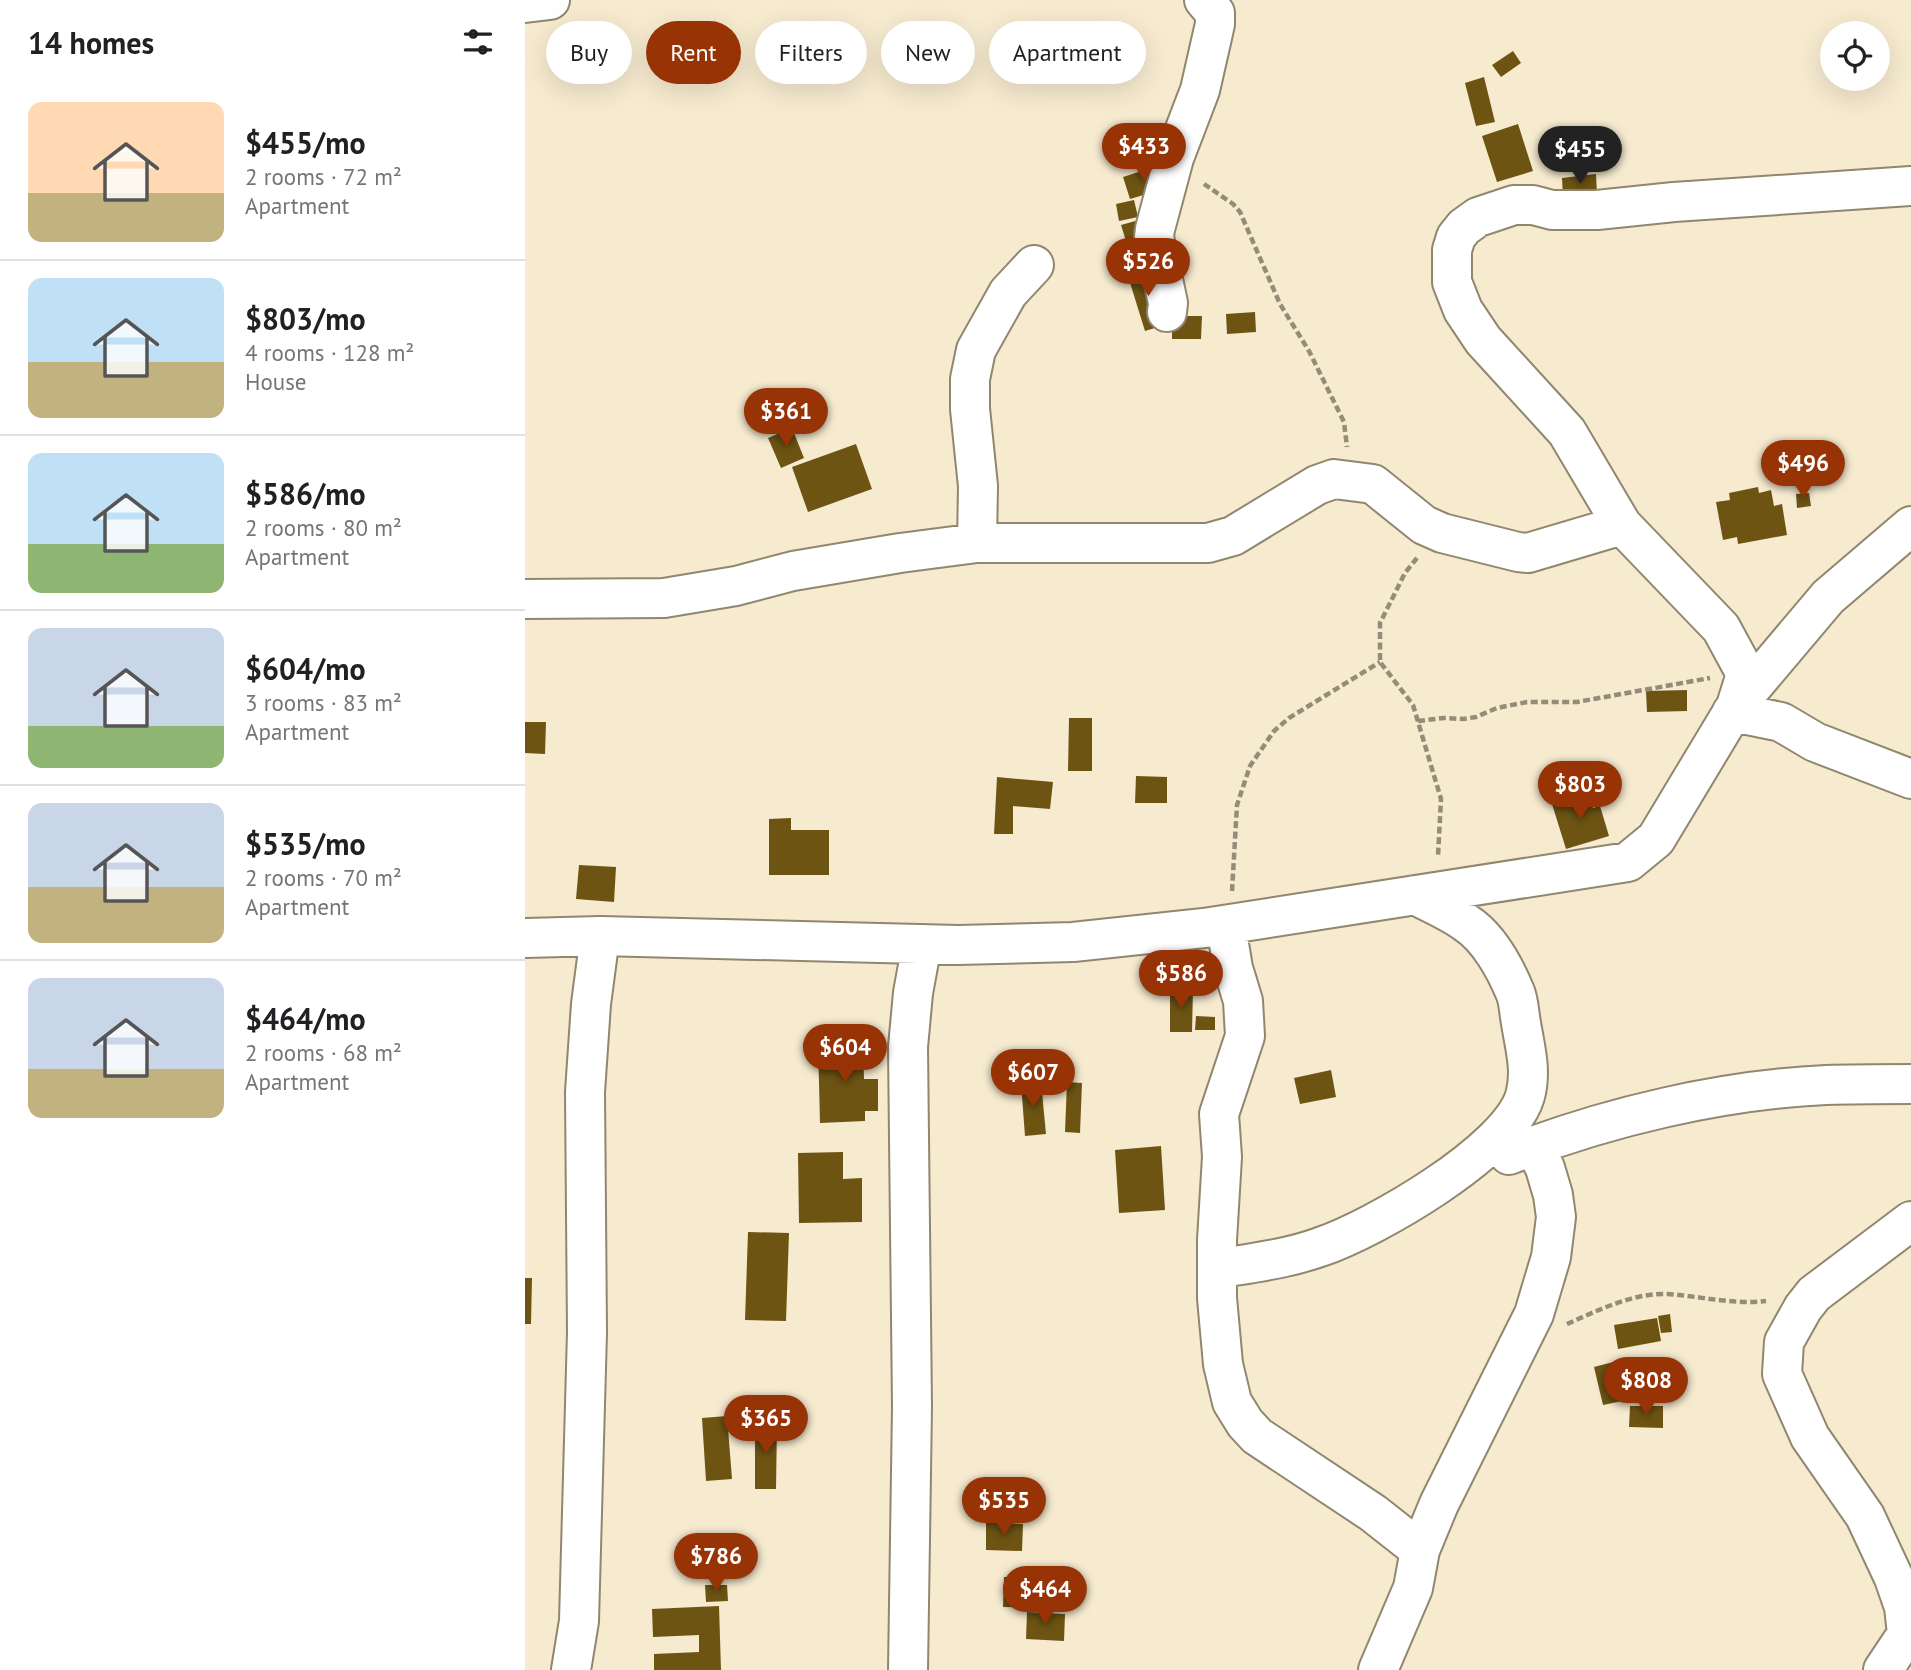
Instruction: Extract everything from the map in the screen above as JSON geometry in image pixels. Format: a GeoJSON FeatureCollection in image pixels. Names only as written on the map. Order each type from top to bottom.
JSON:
{"type":"FeatureCollection","features":[{"type":"Feature","properties":{"kind":"street"},"geometry":{"type":"LineString","coordinates":[[525,3],[550,0]]}},
{"type":"Feature","properties":{"kind":"street"},"geometry":{"type":"LineString","coordinates":[[1167,312],[1168,303],[1154,237],[1174,159],[1200,90],[1215,24],[1215,13],[1204,0]]}},
{"type":"Feature","properties":{"kind":"street"},"geometry":{"type":"LineString","coordinates":[[1911,186],[1674,202],[1597,210],[1552,210],[1533,205],[1514,205],[1478,216],[1464,227],[1456,237],[1452,261],[1452,282],[1463,310],[1483,340],[1567,432],[1622,525],[1721,628],[1738,697],[1815,742],[1911,779]]}},
{"type":"Feature","properties":{"kind":"street"},"geometry":{"type":"LineString","coordinates":[[977,543],[978,486],[970,409],[970,379],[977,350],[1008,293],[1034,265]]}},
{"type":"Feature","properties":{"kind":"street"},"geometry":{"type":"LineString","coordinates":[[525,599],[664,598],[736,586],[793,571],[977,543],[1208,543],[1233,536],[1317,485],[1334,479],[1373,484],[1423,525],[1442,533],[1518,552],[1528,553],[1622,525]]}},
{"type":"Feature","properties":{"kind":"street"},"geometry":{"type":"LineString","coordinates":[[525,938],[600,936],[922,944],[1073,942],[1230,924],[1628,862],[1655,839],[1738,697],[1828,597],[1911,526]]}},
{"type":"Feature","properties":{"kind":"street"},"geometry":{"type":"LineString","coordinates":[[1426,893],[1468,924],[1490,948],[1516,993],[1530,1075],[1525,1098],[1504,1132],[1443,1182]]}},
{"type":"Feature","properties":{"kind":"street"},"geometry":{"type":"LineString","coordinates":[[1230,924],[1229,944],[1243,1001],[1245,1036],[1219,1114],[1222,1157],[1217,1269],[1223,1364],[1232,1402],[1257,1436],[1373,1513],[1420,1550]]}},
{"type":"Feature","properties":{"kind":"street"},"geometry":{"type":"LineString","coordinates":[[571,1670],[579,1621],[587,1332],[585,1092],[591,1004],[600,936]]}},
{"type":"Feature","properties":{"kind":"street"},"geometry":{"type":"LineString","coordinates":[[908,1670],[912,1407],[908,1047],[913,993],[922,944]]}},
{"type":"Feature","properties":{"kind":"street"},"geometry":{"type":"LineString","coordinates":[[1217,1269],[1320,1248],[1354,1233],[1443,1182],[1586,1127],[1706,1099],[1823,1085],[1911,1084]]}},
{"type":"Feature","properties":{"kind":"street"},"geometry":{"type":"LineString","coordinates":[[1378,1670],[1413,1588],[1420,1550],[1439,1504],[1534,1314],[1551,1257],[1556,1217],[1553,1195],[1545,1168],[1534,1146]]}},
{"type":"Feature","properties":{"kind":"street"},"geometry":{"type":"LineString","coordinates":[[1883,1670],[1907,1634],[1905,1607],[1865,1516],[1810,1437],[1781,1374],[1784,1342],[1814,1294],[1911,1221]]}},
{"type":"Feature","properties":{"kind":"street"},"geometry":{"type":"LineString","coordinates":[[1898,1670],[1911,1664]]}},
{"type":"Feature","properties":{"kind":"path"},"geometry":{"type":"LineString","coordinates":[[1174,159],[1240,212],[1280,304],[1309,351],[1343,422],[1351,480]]}},
{"type":"Feature","properties":{"kind":"path"},"geometry":{"type":"LineString","coordinates":[[1426,893],[1441,799],[1413,705],[1380,662],[1380,623],[1384,610],[1405,573],[1442,533]]}},
{"type":"Feature","properties":{"kind":"path"},"geometry":{"type":"LineString","coordinates":[[1230,924],[1237,805],[1250,766],[1274,731],[1289,718],[1380,662]]}},
{"type":"Feature","properties":{"kind":"path"},"geometry":{"type":"LineString","coordinates":[[1418,721],[1463,719],[1527,702],[1577,702],[1680,682],[1738,697]]}},
{"type":"Feature","properties":{"kind":"path"},"geometry":{"type":"LineString","coordinates":[[1564,1326],[1613,1304],[1640,1297],[1665,1294],[1731,1302],[1814,1294]]}},
{"type":"Feature","properties":{"kind":"building"},"geometry":{"type":"Polygon","coordinates":[[[1513,51],[1521,63],[1501,77],[1492,65],[1513,51]]]}},
{"type":"Feature","properties":{"kind":"building"},"geometry":{"type":"Polygon","coordinates":[[[1484,77],[1495,122],[1476,126],[1465,83],[1484,77]]]}},
{"type":"Feature","properties":{"kind":"building"},"geometry":{"type":"Polygon","coordinates":[[[1518,124],[1533,171],[1497,182],[1482,136],[1518,124]]]}},
{"type":"Feature","properties":{"kind":"building"},"geometry":{"type":"Polygon","coordinates":[[[1561,144],[1563,154],[1549,158],[1546,148],[1561,144]]]}},
{"type":"Feature","properties":{"kind":"building"},"geometry":{"type":"Polygon","coordinates":[[[1572,155],[1591,156],[1589,172],[1571,170],[1572,155]]]}},
{"type":"Feature","properties":{"kind":"building"},"geometry":{"type":"Polygon","coordinates":[[[1157,166],[1164,189],[1130,199],[1123,177],[1157,166]]]}},
{"type":"Feature","properties":{"kind":"building"},"geometry":{"type":"Polygon","coordinates":[[[1596,174],[1597,195],[1563,198],[1562,178],[1596,174]]]}},
{"type":"Feature","properties":{"kind":"building"},"geometry":{"type":"Polygon","coordinates":[[[1134,200],[1138,217],[1119,221],[1116,204],[1134,200]]]}},
{"type":"Feature","properties":{"kind":"building"},"geometry":{"type":"Polygon","coordinates":[[[1139,220],[1143,235],[1126,241],[1121,225],[1139,220]]]}},
{"type":"Feature","properties":{"kind":"building"},"geometry":{"type":"Polygon","coordinates":[[[1142,239],[1148,257],[1129,264],[1123,246],[1142,239]]]}},
{"type":"Feature","properties":{"kind":"building"},"geometry":{"type":"Polygon","coordinates":[[[1151,266],[1168,324],[1145,331],[1127,273],[1151,266]]]}},
{"type":"Feature","properties":{"kind":"building"},"geometry":{"type":"Polygon","coordinates":[[[1255,312],[1256,332],[1227,334],[1226,314],[1255,312]]]}},
{"type":"Feature","properties":{"kind":"building"},"geometry":{"type":"Polygon","coordinates":[[[1172,316],[1202,316],[1201,339],[1172,339],[1172,316]]]}},
{"type":"Feature","properties":{"kind":"building"},"geometry":{"type":"Polygon","coordinates":[[[792,428],[804,458],[781,468],[768,438],[792,428]]]}},
{"type":"Feature","properties":{"kind":"building"},"geometry":{"type":"Polygon","coordinates":[[[856,444],[872,489],[808,512],[792,467],[856,444]]]}},
{"type":"Feature","properties":{"kind":"building"},"geometry":{"type":"Polygon","coordinates":[[[1758,487],[1759,493],[1771,490],[1774,506],[1782,504],[1787,535],[1738,544],[1737,537],[1723,540],[1716,502],[1730,500],[1729,493],[1758,487]]]}},
{"type":"Feature","properties":{"kind":"building"},"geometry":{"type":"Polygon","coordinates":[[[1809,493],[1811,506],[1797,508],[1796,494],[1809,493]]]}},
{"type":"Feature","properties":{"kind":"building"},"geometry":{"type":"Polygon","coordinates":[[[1687,690],[1687,711],[1647,712],[1646,691],[1687,690]]]}},
{"type":"Feature","properties":{"kind":"building"},"geometry":{"type":"Polygon","coordinates":[[[1069,718],[1092,718],[1092,771],[1068,771],[1069,718]]]}},
{"type":"Feature","properties":{"kind":"building"},"geometry":{"type":"Polygon","coordinates":[[[525,722],[546,722],[545,754],[525,753],[525,722]]]}},
{"type":"Feature","properties":{"kind":"building"},"geometry":{"type":"Polygon","coordinates":[[[1136,776],[1167,777],[1167,803],[1135,803],[1136,776]]]}},
{"type":"Feature","properties":{"kind":"building"},"geometry":{"type":"Polygon","coordinates":[[[997,777],[1053,782],[1050,809],[1013,806],[1013,834],[994,834],[997,777]]]}},
{"type":"Feature","properties":{"kind":"building"},"geometry":{"type":"Polygon","coordinates":[[[1589,793],[1593,808],[1600,806],[1609,836],[1566,849],[1552,804],[1589,793]]]}},
{"type":"Feature","properties":{"kind":"building"},"geometry":{"type":"Polygon","coordinates":[[[791,818],[791,830],[829,830],[829,875],[769,875],[769,819],[791,818]]]}},
{"type":"Feature","properties":{"kind":"building"},"geometry":{"type":"Polygon","coordinates":[[[579,865],[616,867],[614,902],[576,899],[579,865]]]}},
{"type":"Feature","properties":{"kind":"building"},"geometry":{"type":"Polygon","coordinates":[[[1170,989],[1193,989],[1192,1032],[1170,1032],[1170,989]]]}},
{"type":"Feature","properties":{"kind":"building"},"geometry":{"type":"Polygon","coordinates":[[[1196,1016],[1215,1017],[1215,1030],[1195,1030],[1196,1016]]]}},
{"type":"Feature","properties":{"kind":"building"},"geometry":{"type":"Polygon","coordinates":[[[863,1043],[864,1079],[878,1079],[878,1111],[865,1111],[865,1121],[820,1123],[818,1044],[863,1043]]]}},
{"type":"Feature","properties":{"kind":"building"},"geometry":{"type":"Polygon","coordinates":[[[1331,1070],[1336,1097],[1300,1104],[1294,1078],[1331,1070]]]}},
{"type":"Feature","properties":{"kind":"building"},"geometry":{"type":"Polygon","coordinates":[[[1041,1082],[1046,1134],[1025,1136],[1021,1083],[1041,1082]]]}},
{"type":"Feature","properties":{"kind":"building"},"geometry":{"type":"Polygon","coordinates":[[[1067,1082],[1082,1083],[1080,1133],[1065,1132],[1067,1082]]]}},
{"type":"Feature","properties":{"kind":"building"},"geometry":{"type":"Polygon","coordinates":[[[1161,1146],[1165,1210],[1119,1213],[1115,1150],[1161,1146]]]}},
{"type":"Feature","properties":{"kind":"building"},"geometry":{"type":"Polygon","coordinates":[[[843,1152],[843,1179],[862,1178],[862,1222],[799,1223],[798,1153],[843,1152]]]}},
{"type":"Feature","properties":{"kind":"building"},"geometry":{"type":"Polygon","coordinates":[[[748,1232],[789,1233],[786,1321],[745,1320],[748,1232]]]}},
{"type":"Feature","properties":{"kind":"building"},"geometry":{"type":"Polygon","coordinates":[[[525,1278],[532,1278],[531,1324],[525,1324],[525,1278]]]}},
{"type":"Feature","properties":{"kind":"building"},"geometry":{"type":"Polygon","coordinates":[[[1670,1314],[1672,1332],[1661,1333],[1658,1316],[1670,1314]]]}},
{"type":"Feature","properties":{"kind":"building"},"geometry":{"type":"Polygon","coordinates":[[[1657,1318],[1661,1341],[1618,1349],[1614,1325],[1657,1318]]]}},
{"type":"Feature","properties":{"kind":"building"},"geometry":{"type":"Polygon","coordinates":[[[1617,1361],[1627,1400],[1603,1405],[1594,1367],[1617,1361]]]}},
{"type":"Feature","properties":{"kind":"building"},"geometry":{"type":"Polygon","coordinates":[[[1630,1406],[1663,1406],[1663,1428],[1629,1427],[1630,1406]]]}},
{"type":"Feature","properties":{"kind":"building"},"geometry":{"type":"Polygon","coordinates":[[[727,1416],[732,1479],[706,1481],[702,1418],[727,1416]]]}},
{"type":"Feature","properties":{"kind":"building"},"geometry":{"type":"Polygon","coordinates":[[[755,1422],[777,1422],[776,1489],[755,1489],[755,1422]]]}},
{"type":"Feature","properties":{"kind":"building"},"geometry":{"type":"Polygon","coordinates":[[[986,1522],[1023,1524],[1022,1551],[986,1550],[986,1522]]]}},
{"type":"Feature","properties":{"kind":"building"},"geometry":{"type":"Polygon","coordinates":[[[1004,1577],[1049,1578],[1049,1608],[1003,1607],[1004,1577]]]}},
{"type":"Feature","properties":{"kind":"building"},"geometry":{"type":"Polygon","coordinates":[[[705,1585],[727,1585],[728,1601],[706,1602],[705,1585]]]}},
{"type":"Feature","properties":{"kind":"building"},"geometry":{"type":"Polygon","coordinates":[[[719,1606],[721,1670],[654,1670],[654,1654],[699,1652],[699,1635],[653,1637],[652,1609],[719,1606]]]}},
{"type":"Feature","properties":{"kind":"building"},"geometry":{"type":"Polygon","coordinates":[[[1027,1612],[1065,1614],[1064,1641],[1026,1639],[1027,1612]]]}}]}
